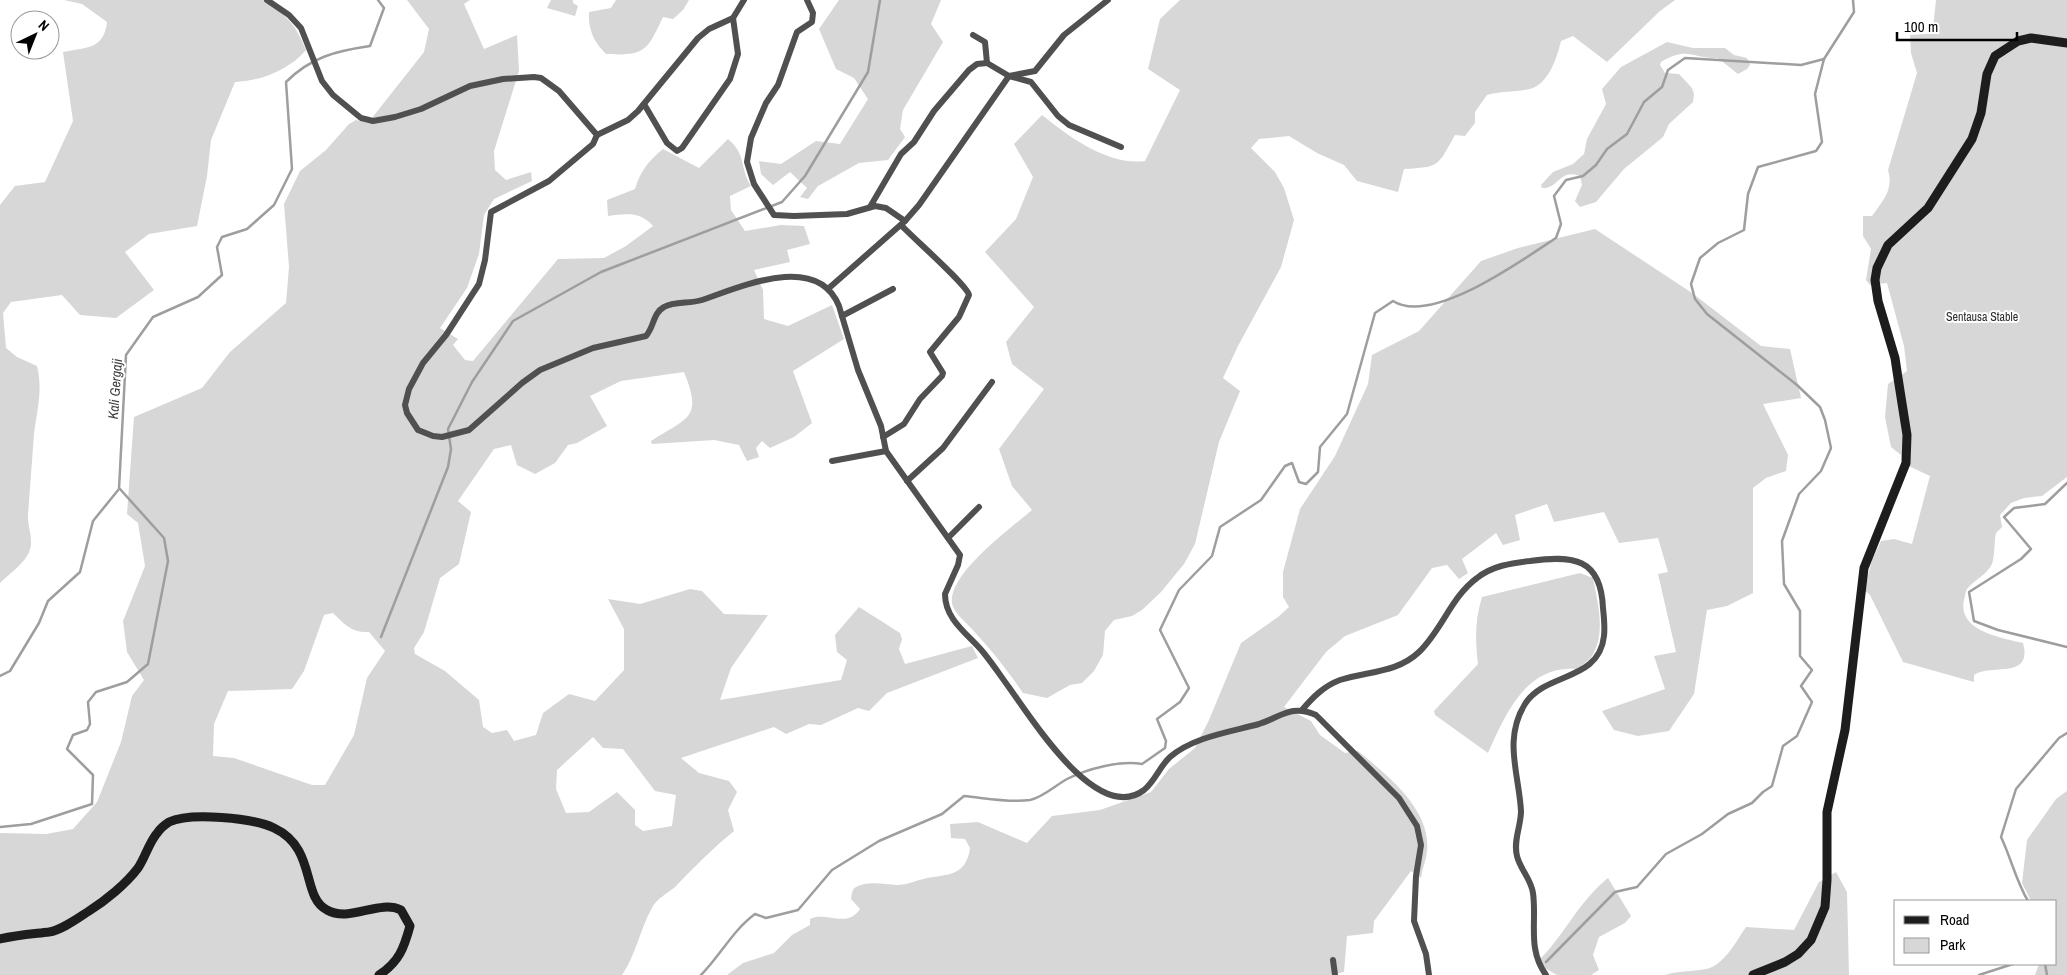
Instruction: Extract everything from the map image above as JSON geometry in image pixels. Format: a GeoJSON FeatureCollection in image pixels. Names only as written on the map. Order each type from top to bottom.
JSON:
{"type":"FeatureCollection","features":[{"type":"Feature","properties":{"kind":"street"},"geometry":{"type":"LineString","coordinates":[[267,0],[295,21],[309,45],[314,66],[333,95],[361,118],[373,121],[421,109],[470,86],[484,82],[519,77],[541,78],[559,91],[598,135]]}},
{"type":"Feature","properties":{"kind":"street"},"geometry":{"type":"LineString","coordinates":[[744,0],[733,18],[698,38],[644,104],[628,120],[598,135],[593,144],[549,181],[491,212],[485,260],[479,284],[446,335],[422,362],[406,396],[407,413],[413,425],[425,434],[442,437],[452,436],[469,430],[522,382],[546,367],[593,348],[646,336],[659,311],[668,305],[695,302],[740,285],[779,278],[798,278],[829,288],[842,316],[858,370],[883,437],[886,451],[960,555],[958,565],[944,594],[950,616],[985,654],[1055,749],[1094,787],[1112,794],[1134,795],[1144,790],[1170,757],[1191,744],[1263,723],[1288,712],[1302,710],[1316,715],[1347,749],[1395,793],[1413,818],[1420,845],[1416,876],[1414,921],[1426,954],[1429,975]]}},
{"type":"Feature","properties":{"kind":"street"},"geometry":{"type":"LineString","coordinates":[[807,0],[813,13],[812,22],[797,32],[778,85],[766,102],[751,138],[747,162],[754,184],[774,215],[847,214],[875,206],[886,208],[903,223],[922,248],[964,285],[969,295],[959,317],[930,352],[943,373],[942,376],[920,399],[904,424],[883,437]]}},
{"type":"Feature","properties":{"kind":"street"},"geometry":{"type":"LineString","coordinates":[[829,288],[903,223],[924,198],[1008,76],[1035,71],[1064,35],[1108,0]]}},
{"type":"Feature","properties":{"kind":"street"},"geometry":{"type":"LineString","coordinates":[[644,104],[667,143],[677,151],[682,148],[730,79],[738,54],[733,18]]}},
{"type":"Feature","properties":{"kind":"street"},"geometry":{"type":"LineString","coordinates":[[973,36],[985,42],[987,63]]}},
{"type":"Feature","properties":{"kind":"street"},"geometry":{"type":"LineString","coordinates":[[1753,975],[1785,962],[1798,954],[1811,940],[1825,907],[1827,812],[1845,730],[1864,568],[1906,463],[1906,436],[1895,358],[1878,301],[1875,280],[1877,268],[1888,245],[1928,208],[1972,139],[1981,113],[1987,74],[1995,56],[2018,41],[2031,38],[2067,44]]}},
{"type":"Feature","properties":{"kind":"street"},"geometry":{"type":"LineString","coordinates":[[870,207],[901,154],[914,142],[934,111],[973,66],[987,63],[1008,76],[1031,82],[1058,116],[1069,125],[1121,147]]}},
{"type":"Feature","properties":{"kind":"street"},"geometry":{"type":"LineString","coordinates":[[842,316],[893,289]]}},
{"type":"Feature","properties":{"kind":"street"},"geometry":{"type":"LineString","coordinates":[[907,481],[943,448],[992,382]]}},
{"type":"Feature","properties":{"kind":"street"},"geometry":{"type":"LineString","coordinates":[[832,461],[886,451]]}},
{"type":"Feature","properties":{"kind":"street"},"geometry":{"type":"LineString","coordinates":[[948,538],[979,507]]}},
{"type":"Feature","properties":{"kind":"street"},"geometry":{"type":"LineString","coordinates":[[1302,710],[1318,692],[1331,685],[1392,668],[1413,657],[1432,637],[1466,588],[1488,571],[1518,562],[1548,558],[1580,561],[1592,569],[1599,582],[1603,601],[1604,636],[1600,650],[1590,666],[1582,672],[1544,686],[1533,694],[1522,710],[1513,740],[1513,760],[1520,812],[1516,853],[1532,890],[1534,946],[1538,962],[1546,975]]}},
{"type":"Feature","properties":{"kind":"street"},"geometry":{"type":"LineString","coordinates":[[0,939],[34,932],[50,932],[91,910],[137,869],[157,833],[169,822],[194,819],[244,819],[275,828],[294,840],[303,858],[317,902],[327,910],[339,914],[367,912],[388,907],[401,910],[410,926],[402,955],[391,967],[379,975]]}},
{"type":"Feature","properties":{"kind":"street"},"geometry":{"type":"LineString","coordinates":[[1333,960],[1335,975]]}},
{"type":"Feature","properties":{"kind":"green space"},"geometry":{"type":"Polygon","coordinates":[[[64,0],[263,0],[289,21],[298,33],[306,50],[283,69],[264,77],[235,82],[211,140],[207,176],[197,226],[149,234],[125,252],[154,290],[116,318],[80,315],[62,295],[11,302],[3,313],[6,348],[17,357],[37,366],[39,392],[28,515],[31,540],[30,551],[18,567],[0,583],[0,205],[15,186],[45,182],[73,121],[63,52],[86,48],[98,42],[102,38],[107,22],[82,4],[64,0]]]}},
{"type":"Feature","properties":{"kind":"green space"},"geometry":{"type":"Polygon","coordinates":[[[407,0],[470,0],[464,4],[484,49],[517,35],[519,71],[494,151],[495,170],[506,180],[531,172],[532,181],[494,199],[484,215],[479,254],[467,288],[440,328],[458,339],[453,345],[465,360],[473,361],[558,259],[604,258],[626,246],[653,226],[638,216],[627,214],[608,216],[607,200],[635,189],[645,167],[663,149],[699,168],[728,139],[738,150],[751,186],[730,196],[731,210],[745,231],[781,225],[804,226],[810,244],[787,250],[790,262],[754,270],[763,290],[764,319],[788,326],[832,305],[844,339],[793,371],[812,423],[794,437],[770,448],[762,441],[756,448],[759,457],[747,461],[739,445],[714,440],[652,444],[651,441],[683,421],[692,408],[690,387],[684,372],[621,381],[590,396],[607,426],[577,443],[568,445],[555,463],[535,474],[517,465],[511,445],[494,449],[458,501],[471,512],[459,564],[440,578],[424,632],[414,648],[415,654],[445,671],[479,700],[483,727],[492,733],[507,730],[514,741],[536,735],[543,713],[569,694],[595,701],[624,670],[624,629],[608,599],[640,604],[690,589],[702,591],[724,614],[768,615],[731,668],[720,700],[841,680],[847,660],[837,652],[835,635],[859,607],[900,633],[902,639],[899,649],[905,664],[972,646],[978,658],[887,693],[869,711],[858,708],[821,725],[809,724],[786,734],[774,727],[681,758],[699,773],[729,781],[737,792],[728,810],[734,831],[654,905],[631,959],[622,975],[0,975],[0,833],[46,834],[73,829],[97,802],[121,742],[132,696],[144,680],[127,652],[123,621],[145,566],[138,523],[127,514],[134,417],[202,388],[230,352],[286,303],[289,267],[284,204],[300,171],[326,150],[349,124],[356,120],[368,123],[424,52],[429,29],[407,0]],[[333,613],[324,615],[304,671],[292,689],[228,691],[214,724],[213,756],[234,758],[312,785],[325,785],[354,735],[367,678],[385,651],[369,632],[353,630],[333,613]],[[593,737],[557,770],[556,789],[566,813],[589,812],[617,792],[635,810],[635,825],[643,831],[672,826],[676,795],[655,791],[623,749],[603,748],[593,737]]]}},
{"type":"Feature","properties":{"kind":"green space"},"geometry":{"type":"Polygon","coordinates":[[[551,0],[573,0],[573,3],[578,6],[575,16],[547,8],[551,0]]]}},
{"type":"Feature","properties":{"kind":"green space"},"geometry":{"type":"Polygon","coordinates":[[[616,0],[689,0],[683,10],[673,19],[663,17],[653,37],[643,49],[629,54],[606,54],[598,45],[593,35],[589,12],[611,8],[616,0]]]}},
{"type":"Feature","properties":{"kind":"green space"},"geometry":{"type":"Polygon","coordinates":[[[839,0],[941,0],[931,24],[943,42],[903,110],[900,129],[905,137],[888,160],[859,163],[818,186],[808,199],[800,197],[807,188],[790,172],[773,185],[761,174],[759,161],[781,164],[816,141],[840,144],[868,99],[854,78],[836,69],[819,29],[839,0]]]}},
{"type":"Feature","properties":{"kind":"green space"},"geometry":{"type":"Polygon","coordinates":[[[1180,0],[1675,0],[1660,11],[1607,62],[1573,36],[1561,41],[1551,69],[1542,82],[1530,89],[1487,95],[1475,112],[1475,123],[1465,136],[1455,135],[1444,154],[1431,166],[1404,169],[1398,192],[1357,181],[1344,165],[1317,153],[1289,136],[1259,139],[1251,148],[1275,172],[1284,188],[1294,220],[1281,267],[1238,346],[1223,378],[1240,391],[1219,442],[1195,544],[1184,564],[1161,592],[1142,610],[1132,616],[1114,620],[1105,631],[1103,655],[1094,671],[1082,683],[1070,685],[1047,698],[1023,693],[996,656],[957,613],[952,603],[953,591],[970,566],[996,540],[1032,510],[1012,486],[999,449],[1044,389],[1012,364],[1006,342],[1034,307],[985,252],[1016,219],[1033,177],[1014,144],[1042,115],[1077,141],[1090,148],[1118,159],[1145,161],[1180,90],[1148,69],[1160,19],[1180,0]]]}},
{"type":"Feature","properties":{"kind":"green space","name":"Sentausa Stable"},"geometry":{"type":"Polygon","coordinates":[[[1936,0],[2067,0],[2067,477],[2042,496],[2024,498],[2011,503],[2000,515],[2002,527],[1996,533],[1992,564],[1967,589],[1964,611],[1967,619],[1983,631],[2004,639],[2023,643],[2024,655],[2022,662],[2016,666],[1990,670],[1974,675],[1974,682],[1903,662],[1870,595],[1864,590],[1872,560],[1881,541],[1894,539],[1912,544],[1930,476],[1902,463],[1901,455],[1891,447],[1885,417],[1888,384],[1907,371],[1904,346],[1887,283],[1870,285],[1866,280],[1871,249],[1863,236],[1863,216],[1872,216],[1888,189],[1890,183],[1888,170],[1917,73],[1911,53],[1910,35],[1926,34],[1933,28],[1936,0]]]}},
{"type":"Feature","properties":{"kind":"green space"},"geometry":{"type":"Polygon","coordinates":[[[1667,42],[1693,48],[1725,48],[1734,55],[1747,58],[1750,65],[1738,74],[1718,58],[1684,54],[1670,57],[1661,62],[1660,65],[1665,73],[1679,74],[1692,88],[1694,94],[1693,102],[1669,124],[1663,137],[1624,169],[1596,202],[1580,207],[1575,201],[1582,185],[1580,176],[1573,174],[1563,177],[1548,187],[1542,188],[1541,185],[1553,172],[1573,164],[1584,154],[1587,139],[1606,104],[1602,89],[1621,67],[1667,42]]]}},
{"type":"Feature","properties":{"kind":"green space"},"geometry":{"type":"Polygon","coordinates":[[[1595,229],[1692,293],[1761,346],[1790,349],[1801,398],[1763,404],[1788,455],[1786,471],[1766,478],[1753,488],[1753,593],[1727,606],[1707,610],[1694,694],[1669,731],[1638,736],[1614,730],[1602,711],[1665,689],[1654,656],[1676,652],[1658,574],[1668,572],[1658,538],[1619,543],[1604,512],[1554,522],[1547,504],[1515,515],[1520,540],[1503,545],[1496,533],[1462,559],[1468,573],[1459,579],[1447,565],[1432,568],[1398,615],[1345,636],[1326,652],[1284,707],[1311,721],[1320,735],[1345,753],[1358,751],[1382,771],[1394,782],[1415,808],[1427,837],[1427,852],[1421,878],[1411,871],[1374,921],[1373,933],[1347,936],[1344,972],[1330,975],[727,975],[743,963],[774,953],[792,935],[810,925],[810,919],[823,917],[843,919],[855,915],[860,909],[851,899],[856,887],[872,883],[905,884],[949,874],[960,869],[965,864],[970,848],[965,839],[951,838],[950,824],[978,822],[1027,843],[1052,816],[1100,810],[1151,792],[1169,769],[1195,748],[1209,720],[1241,643],[1289,607],[1283,597],[1283,572],[1300,509],[1335,456],[1368,384],[1372,355],[1419,331],[1481,261],[1518,248],[1595,229]]]}},
{"type":"Feature","properties":{"kind":"green space"},"geometry":{"type":"Polygon","coordinates":[[[1580,573],[1593,578],[1600,618],[1599,638],[1589,660],[1577,669],[1559,670],[1544,675],[1531,683],[1510,708],[1488,753],[1435,715],[1434,711],[1478,664],[1476,630],[1482,597],[1580,573]]]}},
{"type":"Feature","properties":{"kind":"green space"},"geometry":{"type":"Polygon","coordinates":[[[2067,791],[2067,975],[2035,975],[2039,965],[2057,965],[2057,900],[2030,900],[2022,883],[2027,840],[2056,799],[2067,791]]]}},
{"type":"Feature","properties":{"kind":"green space"},"geometry":{"type":"Polygon","coordinates":[[[1836,872],[1847,892],[1849,975],[1665,975],[1714,966],[1728,954],[1746,927],[1794,930],[1819,882],[1836,872]]]}},
{"type":"Feature","properties":{"kind":"green space"},"geometry":{"type":"Polygon","coordinates":[[[1608,878],[1631,916],[1625,923],[1599,937],[1593,955],[1599,970],[1591,975],[1557,975],[1536,963],[1555,942],[1588,898],[1608,878]]]}},
{"type":"Feature","properties":{"kind":"waterway","name":"Kali Gergaji"},"geometry":{"type":"LineString","coordinates":[[0,676],[10,671],[39,623],[48,601],[80,572],[93,521],[119,489],[126,355],[153,317],[198,297],[222,275],[217,247],[222,237],[247,229],[274,205],[292,169],[286,82],[295,73],[325,56],[370,46],[384,8],[378,0]]}},
{"type":"Feature","properties":{"kind":"waterway"},"geometry":{"type":"LineString","coordinates":[[381,637],[448,467],[451,449],[448,429],[472,382],[513,321],[601,272],[782,202],[805,176],[868,72],[880,0]]}},
{"type":"Feature","properties":{"kind":"waterway"},"geometry":{"type":"LineString","coordinates":[[1546,962],[1615,892],[1637,887],[1666,854],[1702,834],[1728,814],[1752,803],[1772,786],[1783,746],[1797,736],[1812,702],[1801,686],[1812,670],[1800,656],[1800,611],[1784,584],[1782,541],[1799,494],[1821,471],[1831,448],[1825,420],[1820,407],[1797,385],[1707,314],[1695,299],[1691,284],[1700,258],[1718,243],[1744,230],[1748,194],[1758,167],[1816,151],[1822,142],[1815,94],[1824,59],[1854,12],[1853,0]]}},
{"type":"Feature","properties":{"kind":"waterway"},"geometry":{"type":"LineString","coordinates":[[701,975],[733,935],[755,914],[766,918],[798,910],[832,870],[879,841],[942,814],[964,796],[1005,801],[1030,800],[1039,797],[1075,775],[1114,764],[1142,764],[1165,748],[1166,741],[1157,719],[1180,702],[1189,688],[1160,630],[1179,590],[1212,556],[1220,527],[1261,500],[1285,466],[1292,463],[1299,482],[1306,484],[1318,472],[1320,447],[1347,414],[1375,313],[1393,301],[1410,306],[1430,305],[1453,298],[1500,274],[1556,238],[1561,224],[1554,196],[1566,180],[1583,176],[1596,165],[1607,149],[1627,134],[1644,102],[1662,87],[1668,70],[1685,58],[1801,65],[1824,59]]}},
{"type":"Feature","properties":{"kind":"waterway"},"geometry":{"type":"LineString","coordinates":[[2067,483],[2045,504],[2014,508],[2004,517],[2031,549],[2021,559],[1969,592],[1974,621],[1998,630],[2067,647]]}},
{"type":"Feature","properties":{"kind":"waterway"},"geometry":{"type":"LineString","coordinates":[[0,827],[31,824],[92,804],[93,775],[67,749],[73,735],[87,730],[90,724],[88,702],[96,692],[127,682],[148,664],[168,561],[164,538],[120,489]]}},
{"type":"Feature","properties":{"kind":"waterway"},"geometry":{"type":"LineString","coordinates":[[2027,900],[2001,837],[2016,789],[2059,738],[2067,733]]}},
{"type":"Feature","properties":{"kind":"waterway"},"geometry":{"type":"LineString","coordinates":[[1979,975],[2010,965]]}},
{"type":"Feature","properties":{"kind":"waterway"},"geometry":{"type":"LineString","coordinates":[[2045,965],[2047,975]]}}]}
